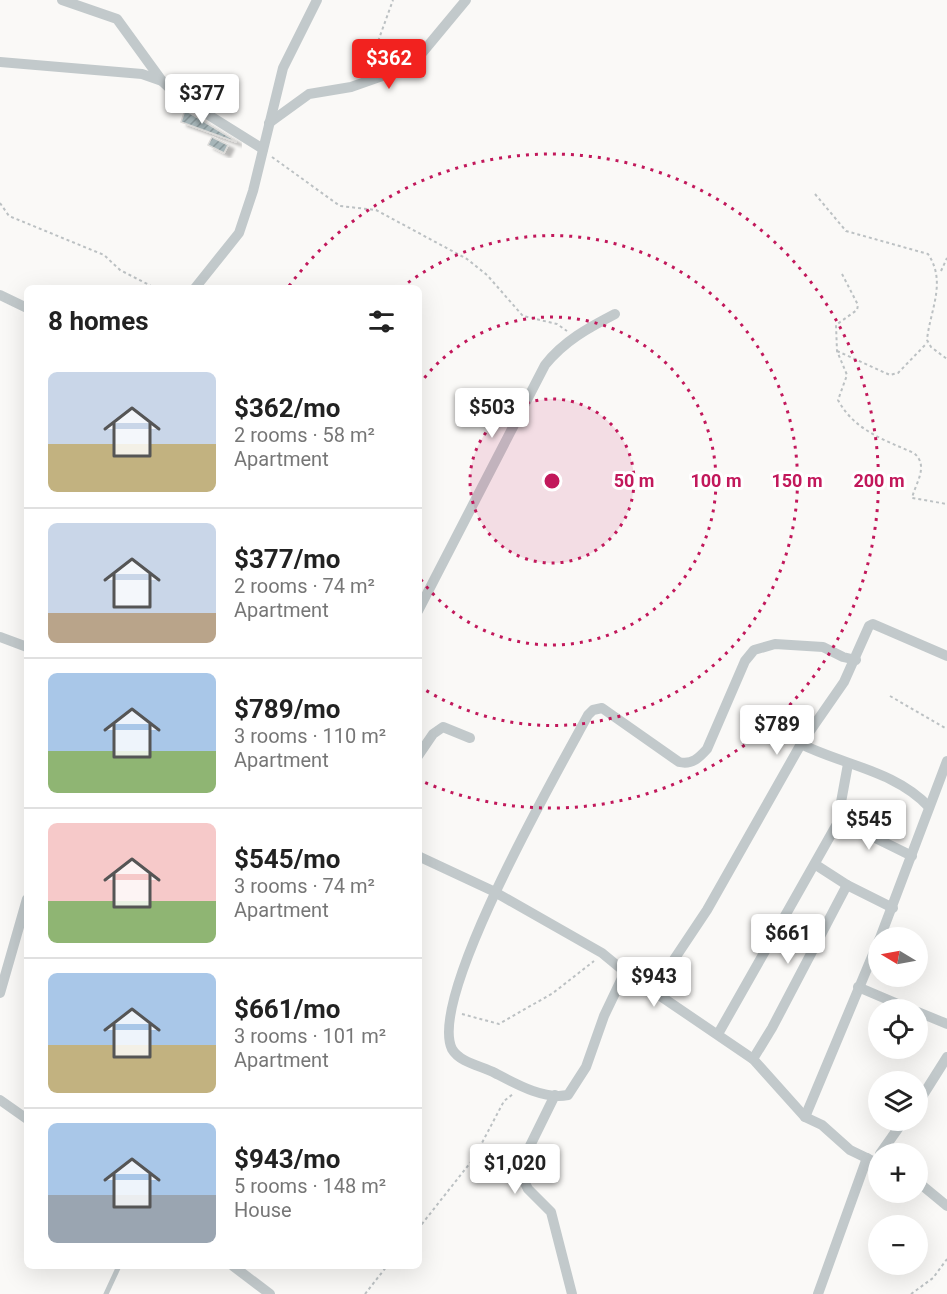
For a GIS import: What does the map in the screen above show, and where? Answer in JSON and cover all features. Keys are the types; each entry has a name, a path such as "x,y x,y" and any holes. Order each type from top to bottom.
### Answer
{"street":[{"path":"62,0 114,16 162,81 178,96 263,149"},
{"path":"197,285 239,233 283,68 317,0"},
{"path":"269,123 309,94 363,83 396,73 417,59 466,0"},
{"path":"0,62 134,73 162,81"},
{"path":"0,295 24,307"},
{"path":"422,603 545,365 557,350 575,336 615,314"},
{"path":"653,991 707,910 801,744 856,660 868,628 873,624 947,656"},
{"path":"0,637 24,646"},
{"path":"625,972 578,1084 568,1095 555,1095 522,1087 458,1055 452,1049 448,1035 451,1009 493,891 588,715 593,710 602,708 679,762 688,763 699,758 707,749 745,661 754,650 768,644 819,646 856,660"},
{"path":"422,750 433,734 442,727 470,738"},
{"path":"801,744 908,787 929,807"},
{"path":"885,927 947,761"},
{"path":"718,1034 816,865 838,820 848,764"},
{"path":"838,820 912,856"},
{"path":"422,858 493,891 602,952 625,972 753,1059 805,1117 822,1125 850,1150 868,1156"},
{"path":"816,865 847,885 893,908"},
{"path":"753,1059 772,1028 847,885"},
{"path":"0,993 24,909"},
{"path":"805,1117 868,965"},
{"path":"858,987 886,999"},
{"path":"928,1016 947,1024"},
{"path":"928,1087 947,1057"},
{"path":"555,1095 525,1156 520,1173 528,1189 551,1212 572,1294"},
{"path":"0,1100 24,1117"},
{"path":"818,1294 868,1177"},
{"path":"928,1190 947,1206"},
{"path":"237,1269 270,1294"}],"lane":[{"path":"106,1294 118,1269"}],"path":[{"path":"363,83 393,0"},
{"path":"263,149 340,206 376,210 466,259 487,275 523,316 556,324 575,336"},
{"path":"815,194 846,231 928,254 941,271 942,278"},
{"path":"0,203 9,216 104,255 120,270 149,285"},
{"path":"941,271 947,258"},
{"path":"842,274 858,305 857,310 836,325 837,351 847,375 837,398 844,411 863,429 914,453 920,459 922,469 912,498 947,504"},
{"path":"938,309 927,337 928,342 947,359"},
{"path":"837,351 890,375 898,373 928,342"},
{"path":"890,696 947,729"},
{"path":"451,1009 480,1021 499,1024 553,993 589,967 602,952"},
{"path":"422,1224 474,1158 504,1101 522,1087"},
{"path":"911,1294 933,1278 947,1259"},
{"path":"365,1294 385,1269"}],"building":[{"path":"185,110 236,141 236,142 181,122"},
{"path":"212,137 228,145 224,153 208,145"}]}
